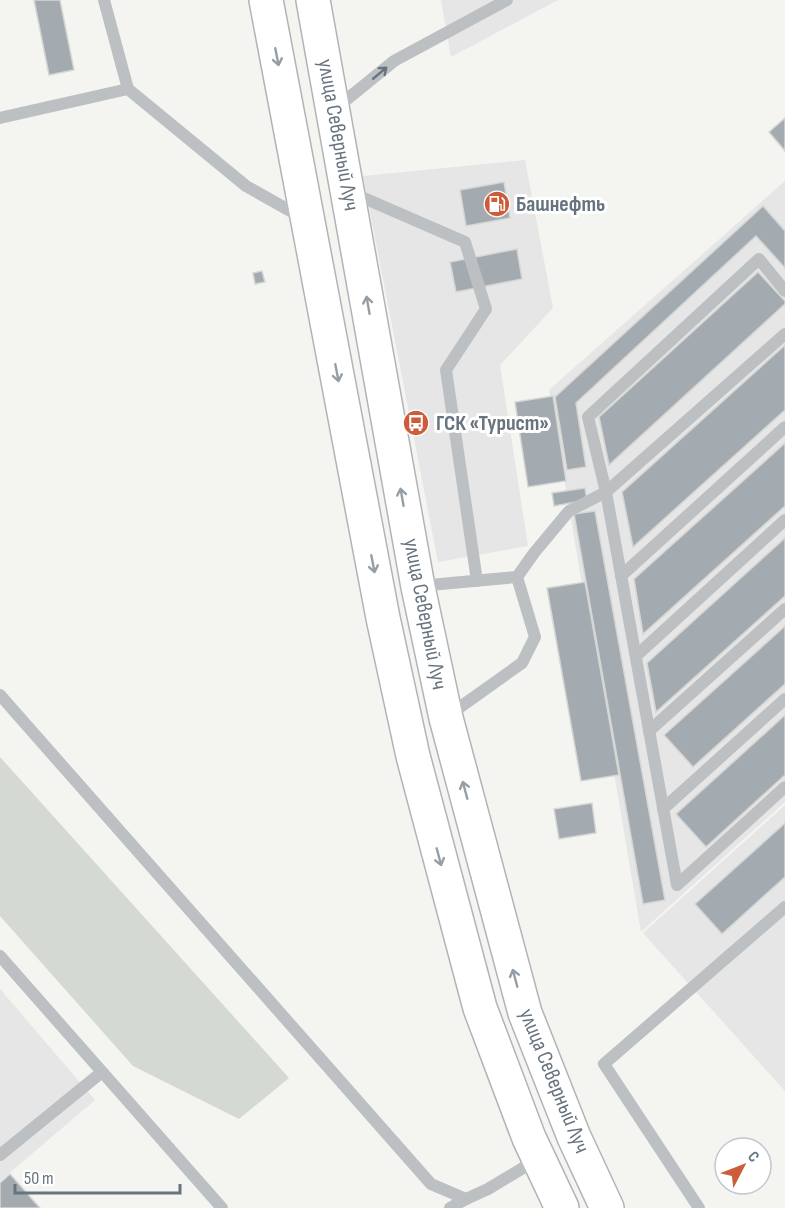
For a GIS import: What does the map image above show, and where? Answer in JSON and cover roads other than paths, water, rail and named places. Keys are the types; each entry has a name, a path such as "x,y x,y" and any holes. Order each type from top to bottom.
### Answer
{"main road":[{"name":"улица Северный Луч","path":"266,0 383,618 412,756 480,1008 530,1138 562,1208"},
{"name":"улица Северный Луч","path":"314,0 418,587 446,718 525,1014 574,1137 607,1208"}],"lane":[{"path":"104,0 128,89 246,186 308,220"},
{"path":"334,110 394,61 507,0"},
{"path":"0,118 128,89"},
{"path":"348,191 465,242 486,309 446,370 477,581"},
{"path":"785,291 759,259 588,417 606,492 677,885 785,787"},
{"path":"418,587 517,577 570,511 606,492 785,334"},
{"path":"621,576 785,427"},
{"path":"636,656 785,520"},
{"path":"446,718 522,663 535,637 517,577"},
{"path":"649,731 785,609"},
{"path":"0,694 431,1184 466,1199"},
{"path":"663,809 785,699"},
{"path":"699,1208 604,1064 785,907"},
{"path":"0,956 222,1208"},
{"path":"0,1155 102,1072"},
{"path":"450,1208 488,1189 539,1158"}],"place":[{"name":"Башнефть","path":"497,204"},
{"name":"ГСК «Турист»","path":"416,423"}]}
